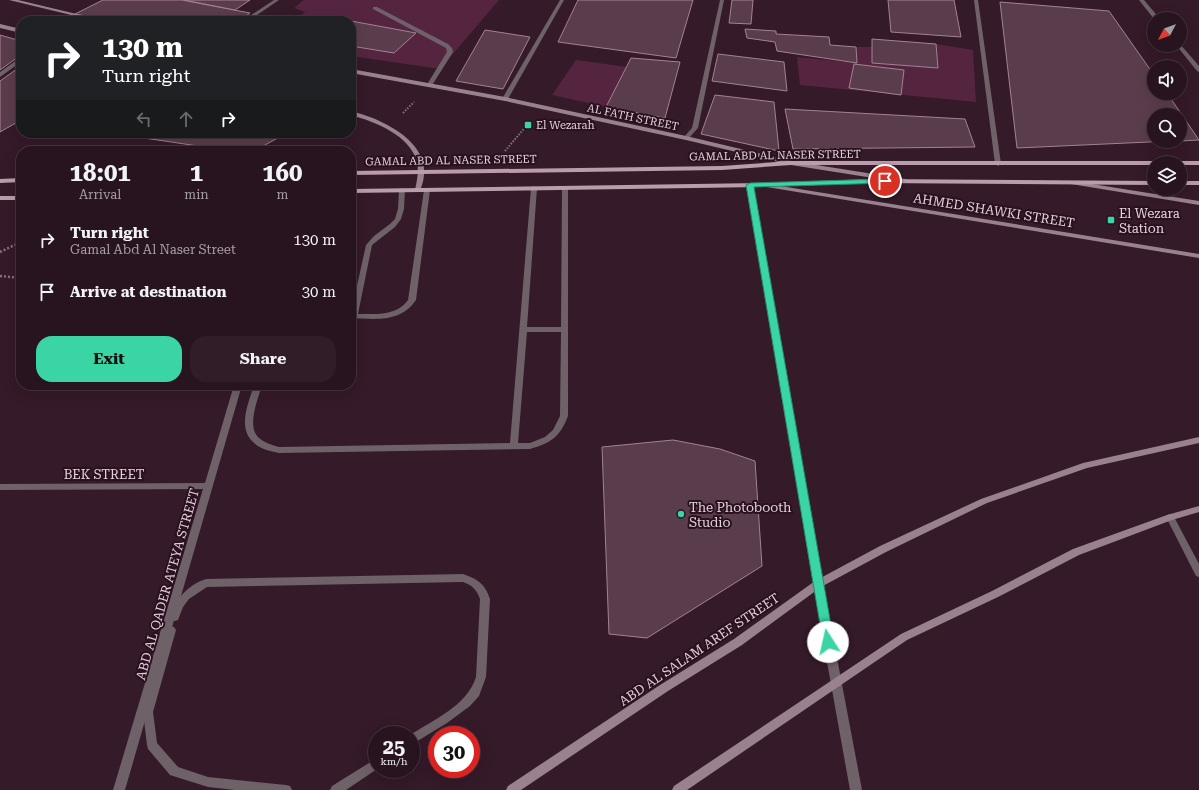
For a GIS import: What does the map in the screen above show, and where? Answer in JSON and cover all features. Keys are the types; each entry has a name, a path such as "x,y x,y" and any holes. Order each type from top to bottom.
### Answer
{"main road":[{"name":"GAMAL ABD AL NASER STREET","path":"356,173 722,168 791,163 998,164 1199,162"},
{"path":"0,181 16,180"},
{"path":"356,191 761,185 872,181 1147,183"},
{"path":"1187,183 1199,183"},
{"path":"0,198 16,198"}],"street":[{"path":"11,0 81,16"},
{"path":"253,16 277,0"},
{"path":"505,99 562,0"},
{"path":"686,138 695,128 722,0"},
{"path":"976,0 998,164"},
{"path":"1141,0 1151,12"},
{"path":"375,8 446,45 449,48 450,52 429,86"},
{"path":"0,26 16,30"},
{"path":"1184,52 1199,70"},
{"path":"0,74 16,63"},
{"name":"AL FATH STREET","path":"356,72 505,99 686,138 791,163 911,182"},
{"path":"356,114 368,118 393,131 402,137 413,148 419,159 422,172 418,190"},
{"path":"1073,183 1199,203"},
{"path":"750,185 818,584 856,790"},
{"name":"AHMED SHAWKI STREET","path":"761,185 1199,256"},
{"path":"514,446 534,188"},
{"path":"257,390 248,425 250,435 256,442 266,447 279,450 530,446 544,441 554,434 561,425 564,416 565,188"},
{"path":"356,299 369,245 375,237 393,225 399,218 401,212 402,190"},
{"path":"356,316 393,315 406,309 410,305 412,300 427,190"},
{"path":"523,330 565,330"},
{"name":"ABD AL QADER ATEYA STREET","path":"119,790 237,390"},
{"name":"ABD AL SALAM AREF STREET","path":"512,790 664,688 738,642 818,584 883,549 984,501 1086,465 1199,440"},
{"name":"BEK STREET","path":"0,487 209,486"},
{"path":"678,790 904,638 995,594 1076,552 1170,517 1199,509"},
{"path":"1170,517 1199,574"},
{"path":"286,790 208,782 174,771 152,745 148,712 178,607 188,592 206,584 463,578 474,582 482,589 485,599 481,677 478,686 473,696 465,704 420,734"},
{"path":"336,790 368,769"}],"path":[{"path":"488,171 543,107"},
{"path":"0,252 16,244"},
{"path":"0,276 16,278"}],"shaded area":[{"path":"304,0 499,0 440,69 356,57 356,16 301,16 305,12 294,8"},
{"path":"936,44 973,50 976,102 800,85 797,57 857,63 856,47 872,47 873,63 938,68"},
{"path":"576,60 627,67 606,107 552,95"}],"building":[{"path":"103,0 182,0 250,13 246,16 86,16 75,14"},
{"path":"184,0 250,0 235,10"},
{"path":"578,0 693,0 676,58 558,42"},
{"path":"732,0 753,0 751,24 729,23"},
{"path":"888,0 954,0 961,37 891,32"},
{"path":"1000,2 1109,11 1147,65 1147,100 1172,100 1177,108 1147,108 1147,142 1017,148"},
{"path":"356,22 416,33 394,53 356,47"},
{"path":"745,29 776,31 776,34 829,37 830,45 856,47 857,63 777,51 775,42 747,38"},
{"path":"485,30 530,37 503,89 456,81"},
{"path":"0,35 16,40 16,59 0,70"},
{"path":"872,39 936,44 938,68 872,63"},
{"path":"718,54 784,62 787,91 712,81"},
{"path":"631,58 680,62 665,118 606,107"},
{"path":"854,64 904,70 901,95 849,88"},
{"path":"16,70 16,123 0,132 0,81"},
{"path":"715,95 774,102 779,151 701,134"},
{"path":"785,109 965,119 975,147 793,149"},
{"path":"1187,122 1199,140 1187,141"},
{"path":"144,138 278,138 263,146 198,146"},
{"name":"The Photobooth Studio","path":"673,440 720,449 755,461 762,566 647,638 609,634 602,447"}],"place":[{"name":"El Wezarah","path":"528,125"},
{"name":"El Wezara Station","path":"1111,220"},
{"name":"The Photobooth Studio","path":"681,514"}],"route":[{"path":"828,642 750,185 885,181"}]}
